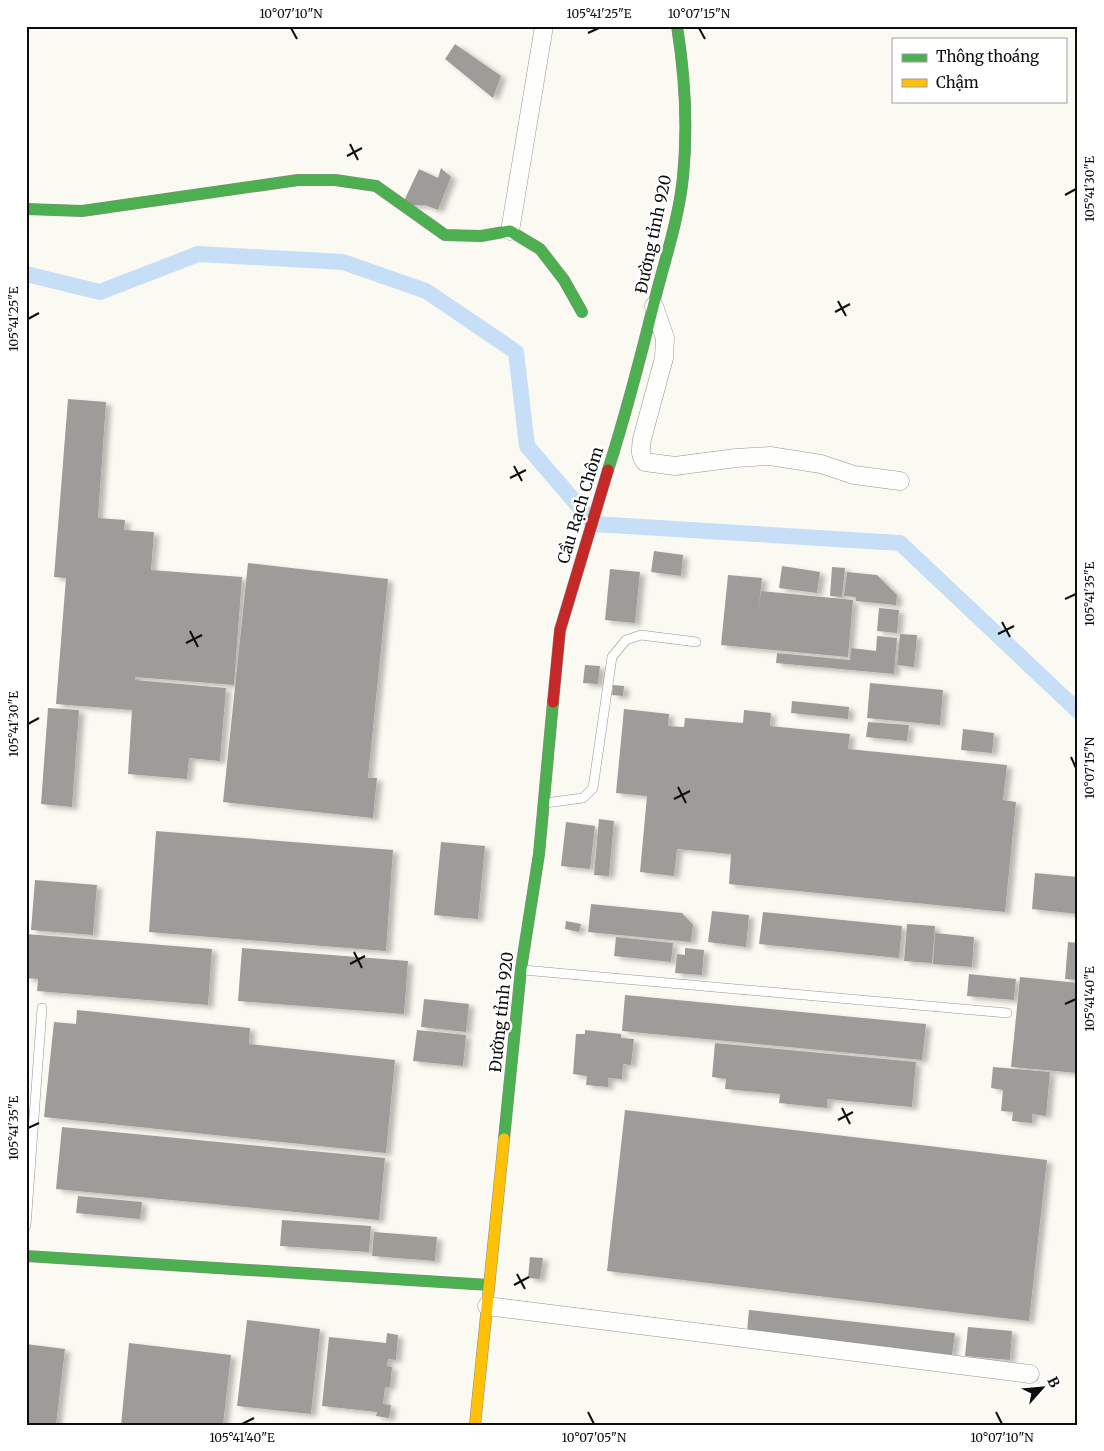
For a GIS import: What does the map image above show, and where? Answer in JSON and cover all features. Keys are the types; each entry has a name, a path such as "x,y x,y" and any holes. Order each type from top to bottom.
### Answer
{"main road":[{"name":"Đường tỉnh 920","path":"624,416 640,365 680,200 684,161 686,99 683,62 677,26"},
{"path":"26,209 82,211 298,180 335,180 376,186 445,234 480,236 510,231 540,249 564,280 582,312"},
{"name":"Cầu Rạch Chôm","path":"567,603 624,416"},
{"name":"Đường tỉnh 920","path":"475,1425 521,970 539,854 560,630 567,603"},
{"path":"26,1256 489,1285"}],"street":[{"path":"510,231 544,26"},
{"path":"654,306 665,338 664,358 642,439 640,451 645,462 675,466 736,458 770,456 821,464 854,475 900,481"},
{"path":"487,1306 1030,1374"}],"lane":[{"path":"544,803 583,798 593,788 612,657 626,640 641,635 696,642"},
{"path":"521,970 1007,1013"},
{"path":"26,1226 42,1008"}],"building":[{"path":"455,44 501,76 493,98 445,59"},
{"path":"441,168 451,177 438,210 425,205 402,205 419,169 438,178"},
{"path":"68,399 106,402 98,518 125,520 124,530 154,532 151,570 242,577 234,685 135,677 135,680 226,688 220,761 189,758 187,779 128,774 132,710 56,704 66,578 54,577"},
{"path":"654,551 683,555 681,576 651,572"},
{"path":"248,563 388,579 368,778 377,778 373,818 223,802"},
{"path":"782,566 820,572 817,593 779,588"},
{"path":"832,567 845,568 842,597 830,596"},
{"path":"610,569 640,572 635,623 605,620"},
{"path":"847,572 877,575 897,595 896,605 856,601 856,597 844,596"},
{"path":"728,575 762,578 758,615 761,591 853,600 848,657 721,645"},
{"path":"879,608 899,610 897,633 877,631"},
{"path":"900,634 917,635 914,667 897,665"},
{"path":"877,636 897,638 894,674 776,663 777,653 850,660 851,648 876,651"},
{"path":"585,665 600,666 598,684 583,683"},
{"path":"870,683 943,690 940,725 867,718"},
{"path":"613,685 624,686 623,696 612,695"},
{"path":"792,701 849,707 848,719 791,713"},
{"path":"48,708 79,710 72,807 41,804"},
{"path":"624,709 669,714 668,726 684,727 685,718 743,723 744,710 771,713 770,726 850,734 848,749 1007,765 1003,800 1016,802 1005,912 729,884 731,854 677,849 674,876 640,872 647,796 616,793"},
{"path":"868,722 909,725 907,741 866,737"},
{"path":"963,729 994,733 992,753 961,750"},
{"path":"599,819 614,821 609,876 594,875"},
{"path":"566,822 595,826 590,869 561,866"},
{"path":"156,831 393,850 386,951 149,932"},
{"path":"441,842 485,846 478,919 434,915"},
{"path":"1035,873 1078,877 1078,914 1032,909"},
{"path":"35,880 97,885 93,935 31,930"},
{"path":"591,904 682,913 693,925 691,942 588,932"},
{"path":"712,911 749,915 746,947 708,942"},
{"path":"763,912 902,926 899,958 759,944"},
{"path":"566,921 581,924 579,932 565,929"},
{"path":"907,924 935,926 932,963 904,961"},
{"path":"935,933 974,937 972,967 933,964"},
{"path":"26,934 212,949 208,1005 37,991 38,979 26,978"},
{"path":"616,937 673,943 671,962 614,956"},
{"path":"1068,942 1078,943 1078,980 1065,979"},
{"path":"242,948 408,961 404,1014 238,1001"},
{"path":"685,948 704,950 702,975 675,973 677,954 685,955"},
{"path":"969,974 1016,979 1014,1000 967,996"},
{"path":"1020,977 1078,983 1078,1073 1011,1067"},
{"path":"625,995 926,1024 922,1060 622,1031"},
{"path":"424,999 469,1004 466,1032 421,1027"},
{"path":"77,1010 250,1028 249,1044 395,1060 386,1153 44,1117 54,1022 76,1024"},
{"path":"417,1030 466,1035 463,1066 413,1061"},
{"path":"585,1030 621,1034 621,1038 634,1039 631,1065 623,1064 622,1079 608,1078 608,1087 586,1085 587,1076 573,1074 576,1034 585,1034"},
{"path":"715,1043 916,1062 912,1107 827,1099 827,1108 779,1103 780,1094 725,1089 726,1079 712,1077"},
{"path":"993,1067 1050,1072 1046,1116 1032,1114 1032,1123 1012,1121 1013,1112 1001,1111 1003,1090 991,1088"},
{"path":"625,1110 1047,1160 1029,1321 607,1271"},
{"path":"62,1127 385,1158 379,1220 56,1189"},
{"path":"78,1196 142,1202 140,1219 76,1213"},
{"path":"282,1220 371,1226 369,1252 280,1246"},
{"path":"374,1232 437,1237 435,1261 372,1256"},
{"path":"530,1257 543,1258 540,1279 528,1278"},
{"path":"749,1310 955,1333 952,1355 747,1332"},
{"path":"247,1320 320,1329 311,1414 237,1406"},
{"path":"968,1327 1012,1331 1010,1360 965,1356"},
{"path":"387,1333 398,1335 396,1360 388,1359 387,1366 392,1367 390,1387 385,1387 383,1404 391,1405 389,1418 376,1416 377,1412 322,1406 329,1337 386,1343"},
{"path":"129,1343 231,1355 223,1425 121,1425"},
{"path":"26,1344 65,1349 56,1425 26,1425"}],"waterway":[{"path":"26,274 100,292 198,254 343,262 426,291 516,352 527,446 594,524 900,543 1078,711"}],"traffic: fast":[{"path":"608,470 622,426 679,206 685,158 685,120 684,82 677,26"},
{"path":"26,209 82,211 298,180 335,180 376,186 445,235 481,236 510,231 540,249 564,280 582,312"},
{"path":"504,1139 521,969 539,854 553,702"},
{"path":"26,1256 489,1285"}],"traffic: slow":[{"path":"475,1425 504,1139"}],"traffic: jam":[{"path":"553,702 560,630 608,470"}]}
